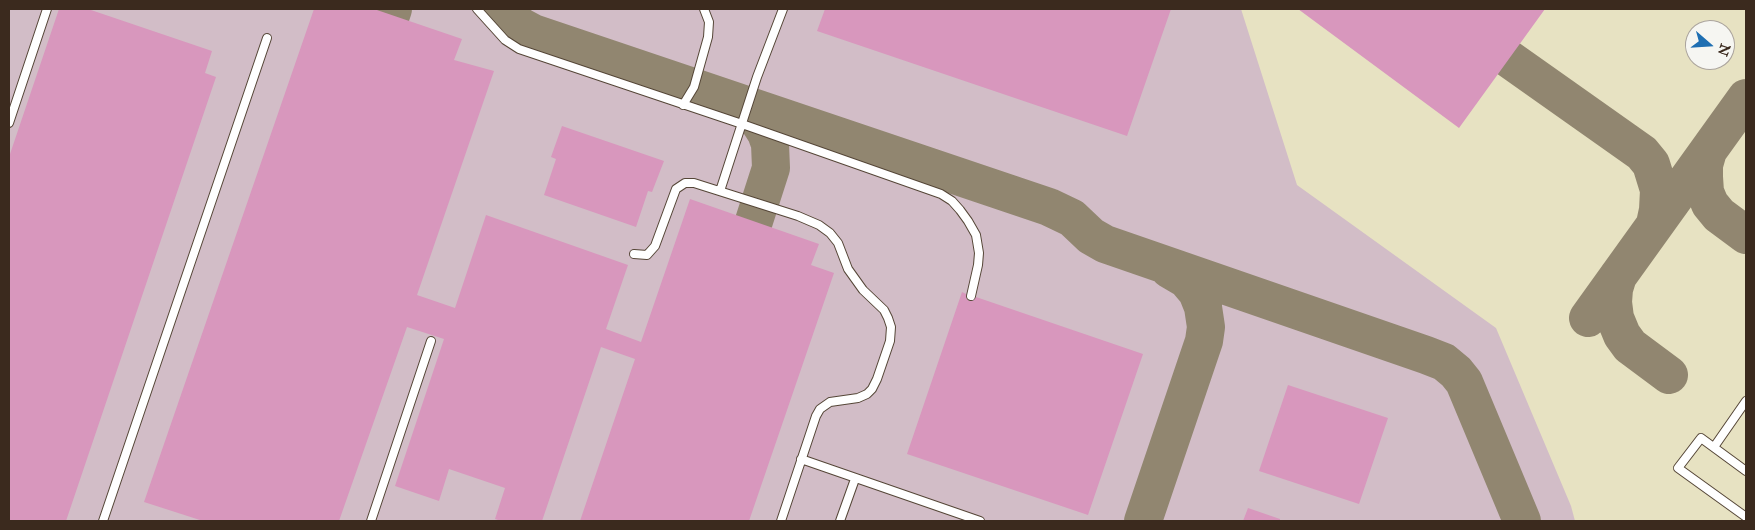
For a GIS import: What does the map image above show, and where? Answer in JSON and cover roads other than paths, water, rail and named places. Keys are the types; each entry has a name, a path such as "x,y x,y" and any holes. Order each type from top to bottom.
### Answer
{"lane":[{"path":"9,122 47,9"},
{"path":"477,9 505,40 519,49 742,124 941,194 952,201 968,221 976,235 979,252 978,265 971,296"},
{"path":"683,105 694,87 708,37 709,22 704,9"},
{"path":"720,191 781,9"},
{"path":"103,521 267,38"},
{"path":"634,254 647,255 655,246 676,189 685,183 694,183 798,216 819,225 830,233 838,243 848,269 863,290 884,310 891,327 890,341 877,379 867,394 858,398 830,402 820,409 801,459 781,521"},
{"path":"371,521 432,341"},
{"path":"1714,447 1746,401"},
{"path":"1746,471 1701,438 1678,468 1746,518"},
{"path":"801,459 980,521"},
{"path":"840,521 855,479"}]}
